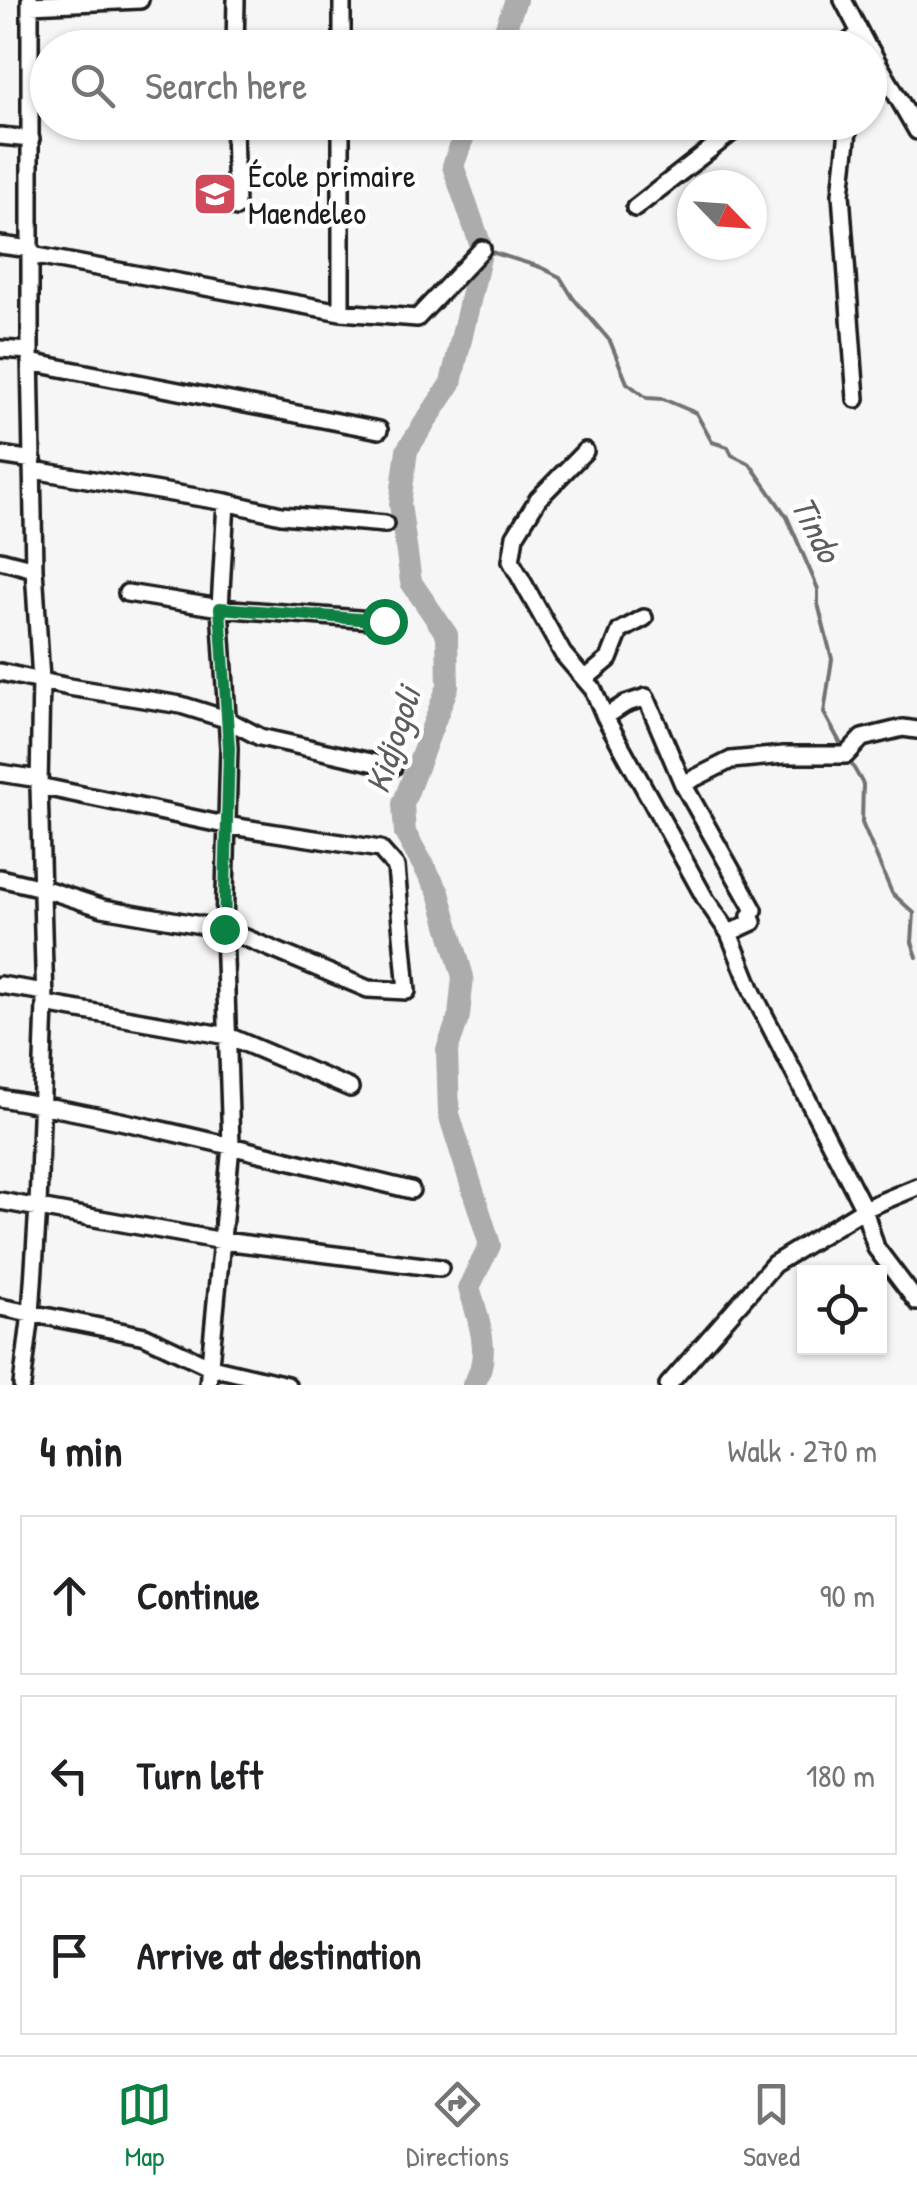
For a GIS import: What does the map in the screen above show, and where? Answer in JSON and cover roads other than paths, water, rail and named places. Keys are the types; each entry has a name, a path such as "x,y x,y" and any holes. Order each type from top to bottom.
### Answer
{"street":[{"path":"32,30 30,2 140,0"},
{"path":"235,30 236,0"},
{"path":"342,0 342,30"},
{"path":"843,0 857,30"},
{"path":"887,82 917,132"},
{"path":"0,136 30,139"},
{"path":"22,1385 38,1206 45,998 39,782 41,680 34,569 30,357 31,140"},
{"path":"234,140 236,208"},
{"path":"341,312 342,140"},
{"path":"634,208 722,140"},
{"path":"847,140 840,194 856,400"},
{"path":"0,245 341,312 417,318 482,249"},
{"path":"0,349 379,430"},
{"path":"586,451 538,499 514,536 512,561 563,654 593,689 706,900 728,932 753,993 864,1209 876,1248 917,1302"},
{"path":"0,455 281,515 384,524"},
{"path":"208,1385 231,1146 224,929 229,748 220,608 226,502"},
{"path":"0,560 34,569"},
{"path":"127,593 220,608 384,621"},
{"path":"585,679 609,659 620,631 644,618"},
{"path":"0,672 181,705 226,719 260,737 393,767"},
{"path":"605,717 646,697 684,784 754,910 750,916 753,922 728,932"},
{"path":"684,784 731,760 846,755 862,738 903,728 917,730"},
{"path":"0,774 226,825 380,849 396,867 407,991 368,989 224,929 103,908 0,878"},
{"path":"0,985 228,1036 350,1088"},
{"path":"0,1098 231,1146 411,1190"},
{"path":"668,1385 774,1264 864,1209 917,1187"},
{"path":"0,1201 224,1241 440,1268"},
{"path":"0,1307 145,1336 211,1367 287,1385"}],"waterway":[{"name":"Kidjogoli","path":"505,30 516,0"},
{"name":"Kidjogoli","path":"462,140 453,166 482,249 451,383 407,450 400,504 411,582 447,635 448,686 403,804 405,833 439,893 463,977 459,1016 447,1050 449,1114 490,1245 469,1287 483,1349 473,1385"},
{"name":"Tindo","path":"488,251 560,277 610,341 627,383 647,398 663,399 696,413 712,442 728,447 732,455 750,464 787,517 818,589 832,659 824,713 844,750"},
{"name":"Tindo","path":"848,758 863,784 862,823 892,893 914,913 912,942 917,957"}],"place":[{"name":"École primaire Maendeleo","path":"215,194"}]}
